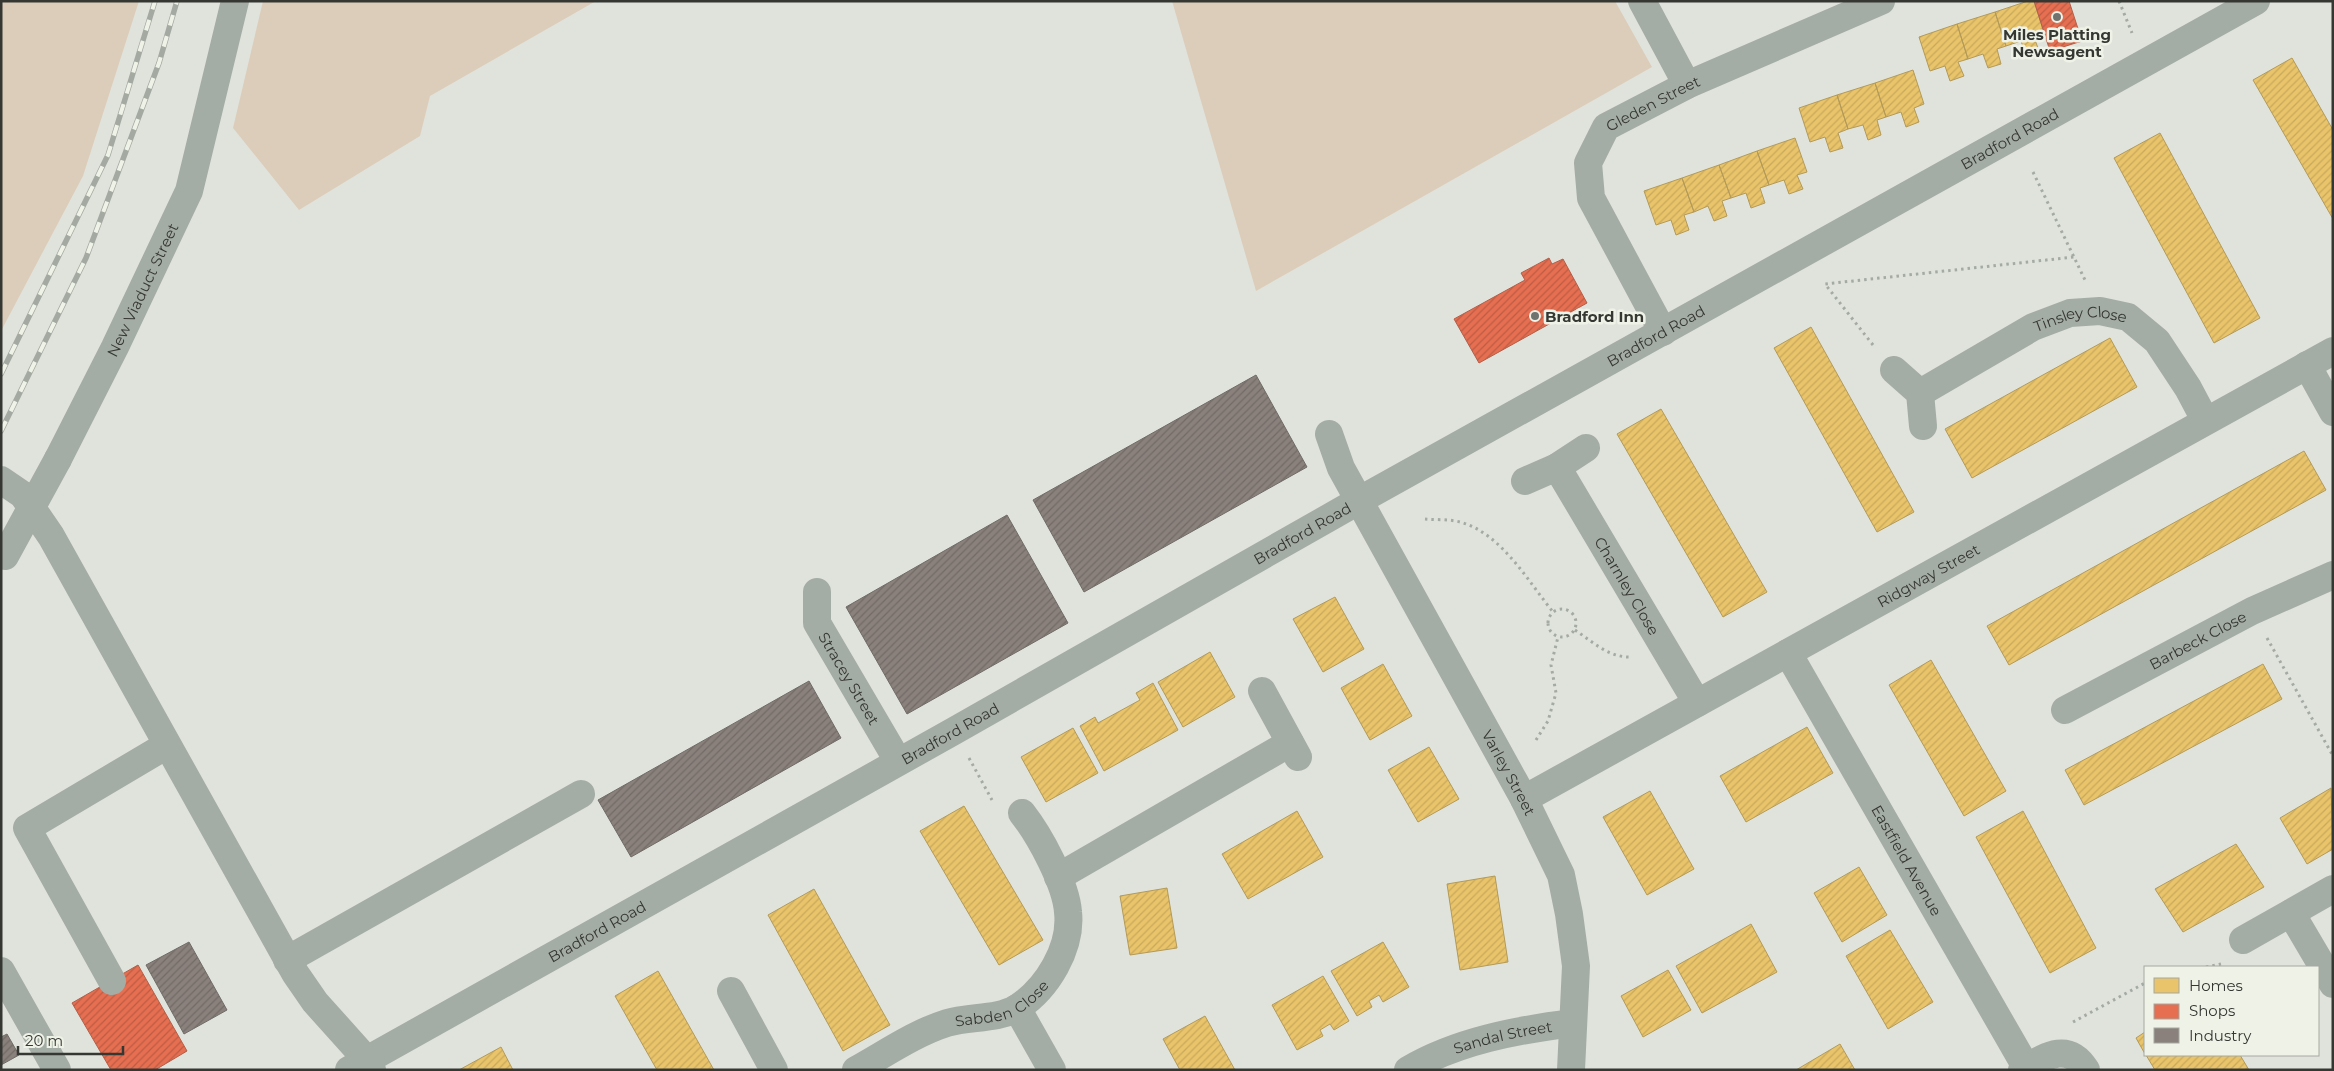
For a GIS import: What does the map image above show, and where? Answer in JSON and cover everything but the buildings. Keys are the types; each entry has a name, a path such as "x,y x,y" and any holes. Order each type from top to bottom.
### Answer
{"street":[{"name":"New Viaduct Street","path":"3,558 58,459 115,347 189,192 236,1"},
{"path":"1642,1 1687,85"},
{"name":"Gleden Street","path":"1663,332 1591,198 1588,163 1606,127 1687,85 1881,1"},
{"name":"Bradford Road","path":"363,1067 898,761 1360,500 2256,1"},
{"name":"Tinsley Close","path":"1920,394 2033,327 2070,313 2100,311 2128,317 2157,341 2188,388 2205,420"},
{"name":"Ridgway Street","path":"1524,799 2333,350"},
{"path":"2307,365 2333,412"},
{"path":"1894,370 1920,394 1923,426"},
{"name":"Varley Street","path":"1328,434 1341,468 1524,799 1561,875 1569,914 1576,966 1571,1070"},
{"path":"1525,481 1557,466 1586,448"},
{"name":"Charnley Close","path":"1557,466 1697,703"},
{"path":"1,480 23,495 51,536 288,960 315,1002 363,1067"},
{"name":"Barbeck Close","path":"2065,710 2252,611 2333,575"},
{"name":"Stracey Street","path":"817,592 818,623 898,761"},
{"name":"Eastfield Avenue","path":"1788,652 2024,1069"},
{"path":"1058,877 1294,750 1262,691"},
{"path":"112,981 27,828 167,745"},
{"path":"288,960 581,794"},
{"name":"Sabden Close","path":"856,1070 926,1031 946,1023 965,1018 1004,1013 1017,1008 1045,982 1063,948 1069,913 1066,895 1058,877 1022,813"},
{"path":"2242,940 2333,889"},
{"path":"2291,913 2333,984"},
{"path":"1,971 57,1070"},
{"path":"731,991 774,1070"},
{"path":"1017,1008 1052,1070"},
{"name":"Sandal Street","path":"1408,1070 1473,1042 1530,1028 1572,1023"},
{"path":"2024,1069 2055,1054 2076,1061"}],"path":[{"path":"2034,172 2100,311"},
{"path":"1863,333 1824,284 2074,257"},
{"path":"1425,519 1460,522 1492,538 1553,612"},
{"path":"1563,609 1570,611 1577,623 1575,630 1565,637 1558,637 1548,627 1548,620 1553,612 1563,609"},
{"path":"2252,611 2333,756"},
{"path":"1575,630 1608,652 1623,657 1635,656"},
{"path":"1536,740 1548,721 1556,693 1551,665 1558,637"},
{"path":"954,731 993,802 1022,813"},
{"path":"2076,1061 2073,1022 2144,984"}],"shaded area":[{"path":"1,1 139,1 83,176 1,331"},
{"path":"263,1 596,1 430,96 420,136 299,210 233,128"},
{"path":"1172,1 1615,1 1652,67 1256,291"}],"railway":[{"path":"1,374 108,155 155,1"},
{"path":"1,431 86,258 159,63 177,1"}],"place":[{"name":"Miles Platting Newsagent","path":"2057,17"},
{"name":"Bradford Inn","path":"1535,316"}]}
